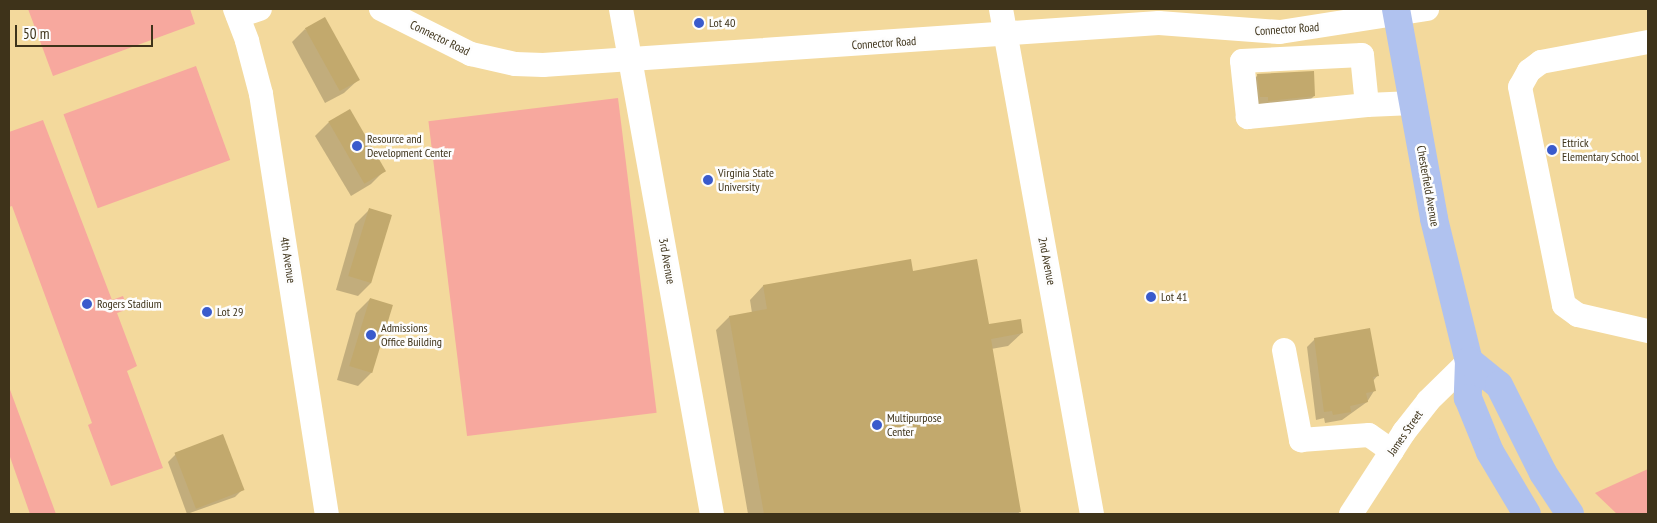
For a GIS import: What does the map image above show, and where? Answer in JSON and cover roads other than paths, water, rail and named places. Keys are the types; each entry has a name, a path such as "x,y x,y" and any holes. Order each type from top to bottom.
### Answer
{"main road":[{"name":"Chesterfield Avenue","path":"1396,12 1449,290 1469,361 1468,398 1490,452 1527,514"},
{"path":"1469,361 1498,385 1543,473 1570,514"}],"street":[{"name":"Connector Road","path":"380,9 450,46 494,60 543,65 1185,22 1259,32 1280,32 1396,12 1427,9"},
{"name":"3rd Avenue","path":"621,9 712,514"},
{"name":"2nd Avenue","path":"1001,9 1092,514"},
{"name":"4th Avenue","path":"245,11 261,94 327,514"},
{"path":"1648,42 1541,62 1529,71 1520,87 1564,305 1578,314 1648,332"},
{"path":"1367,105 1362,55 1242,61 1248,117 1367,105 1413,104"},
{"path":"1284,350 1301,440 1369,435 1392,451"},
{"name":"James Street","path":"1351,514 1392,451 1428,401 1469,361"}],"place":[{"name":"Lot 40","path":"699,23"},
{"name":"Resource and Development Center","path":"357,146"},
{"name":"Ettrick Elementary School","path":"1552,150"},
{"name":"Virginia State University","path":"708,180"},
{"name":"Lot 41","path":"1151,297"},
{"name":"Rogers Stadium","path":"87,304"},
{"name":"Lot 29","path":"207,312"},
{"name":"Admissions Office Building","path":"371,335"},
{"name":"Multipurpose Center","path":"877,425"}]}
